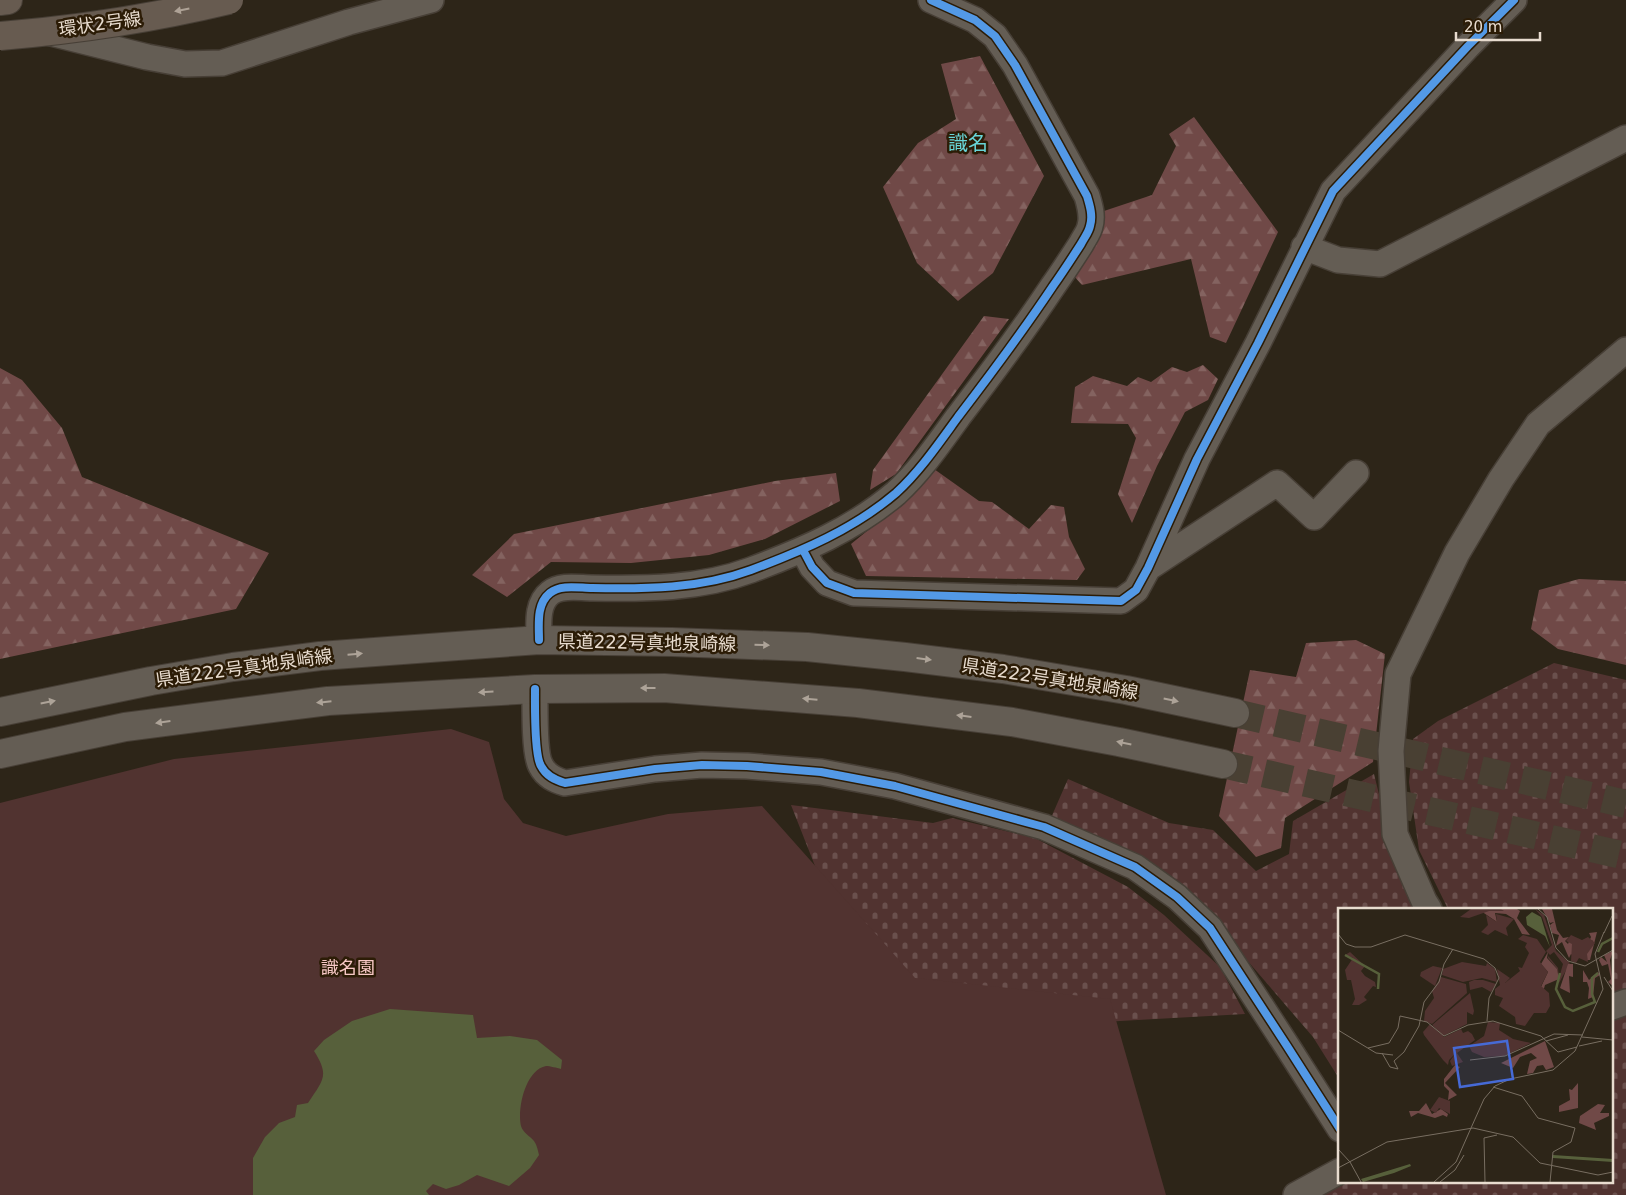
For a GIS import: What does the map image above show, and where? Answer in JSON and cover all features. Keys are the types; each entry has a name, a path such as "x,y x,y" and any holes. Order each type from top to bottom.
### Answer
{"main road":[{"path":"0,1 8,0"},
{"name":"環状2号線","path":"0,36 84,27 146,17 229,0"},
{"name":"県道222号真地泉崎線","path":"0,712 150,681 233,667 320,656 539,640 807,647 906,657 1040,675 1126,690 1235,713"},
{"path":"0,754 125,727 328,701 535,689 664,688 805,698 908,708 1012,722 1223,764"}],"street":[{"path":"0,23 72,37 166,61 185,64 222,63 349,22 431,0"},
{"path":"539,640 541,604 545,597 559,588 642,589 705,582 748,571 803,550 870,513 897,492 915,473 1028,322 1068,264 1090,228 1092,218 1087,196 1008,53 995,36 975,20 931,0"},
{"path":"803,550 812,567 827,583 854,593 1121,601 1136,590 1198,459 1333,191 1455,60 1514,0"},
{"path":"1304,247 1338,260 1380,264 1626,138"},
{"path":"1428,908 1396,834 1390,751 1398,674 1457,553 1501,478 1538,424 1626,350"},
{"path":"1148,568 1277,483 1314,517 1356,473"},
{"path":"535,689 536,731 540,765 546,774 554,780 565,783 655,769 702,765 747,766 822,772 895,786 1044,827 1135,867 1178,897 1210,928 1338,1126"},
{"path":"1614,1006 1626,1002"},
{"path":"1296,1195 1338,1171"}],"green space":[{"path":"980,56 1044,176 993,273 958,301 917,263 883,187 918,143 956,119 941,64"},
{"path":"1194,117 1278,232 1226,343 1210,337 1191,259 1082,285 1072,274 1100,230 1104,211 1152,195 1176,146 1169,134"},
{"path":"984,316 1009,319 896,474 870,490 873,470"},
{"path":"1203,365 1218,379 1208,400 1185,412 1157,466 1132,523 1118,494 1136,438 1128,424 1071,423 1075,387 1093,376 1127,386 1138,377 1151,382 1172,367 1187,372"},
{"path":"0,368 22,380 62,428 82,477 269,553 236,609 0,659"},
{"path":"934,469 979,501 992,502 1029,529 1051,505 1064,507 1069,537 1085,569 1077,580 866,576 851,544 893,510"},
{"path":"836,473 840,501 765,539 709,555 631,563 551,562 507,597 472,575 514,534 775,481"},
{"path":"1579,579 1626,581 1626,665 1558,649 1531,629 1539,590"},
{"path":"1356,640 1385,654 1373,762 1285,818 1281,848 1256,857 1219,816 1250,670 1296,677 1306,643"},
{"path":"1554,663 1626,680 1626,991 1614,995 1614,908 1448,908 1419,850 1409,782 1413,739 1438,721"},
{"name":"識名園","path":"451,729 489,742 504,799 523,823 566,836 668,814 762,806 915,978 1110,999 1166,1195 0,1195 0,803 174,759"},
{"path":"1374,774 1400,879 1414,908 1338,908 1338,1077 1313,1037 1233,944 1050,820 1068,779 1169,823 1213,830 1256,871 1289,854 1293,821"},
{"path":"791,805 933,823 952,818 1035,838 1128,887 1164,915 1220,967 1245,1014 1102,1022 908,986 830,904"},
{"path":"1626,1012 1626,1195 1319,1195 1343,1182 1614,1182 1614,1015"}],"shaded area":[{"path":"390,1009 473,1015 477,1038 510,1036 537,1040 562,1060 561,1069 546,1066 539,1069 533,1075 524,1092 520,1110 521,1126 523,1131 535,1143 539,1155 530,1168 509,1186 477,1175 459,1185 446,1189 433,1184 426,1191 429,1195 253,1195 253,1158 265,1137 279,1123 295,1117 297,1105 308,1103 321,1083 323,1078 322,1066 314,1051 324,1040 352,1021"}],"tunnel":[{"path":"1235,713 1626,804"},
{"path":"1223,764 1626,856"}],"cycle path":[{"path":"539,640 539,621 542,603 550,593 559,588 672,586 712,581 732,576 808,547 863,518 880,506 913,476 929,456 1018,336 1081,244 1091,222 1091,211 1087,196 1015,65 995,36 975,20 931,0"},
{"path":"803,550 812,567 827,583 854,593 1121,601 1136,590 1148,568 1197,459 1258,343 1333,191 1468,46 1514,0"},
{"path":"535,689 535,729 539,760 548,775 565,783 655,769 702,765 747,766 821,772 895,786 1044,827 1135,867 1177,897 1210,928 1338,1126"}],"district":[{"name":"識名","path":"968,143"}]}
